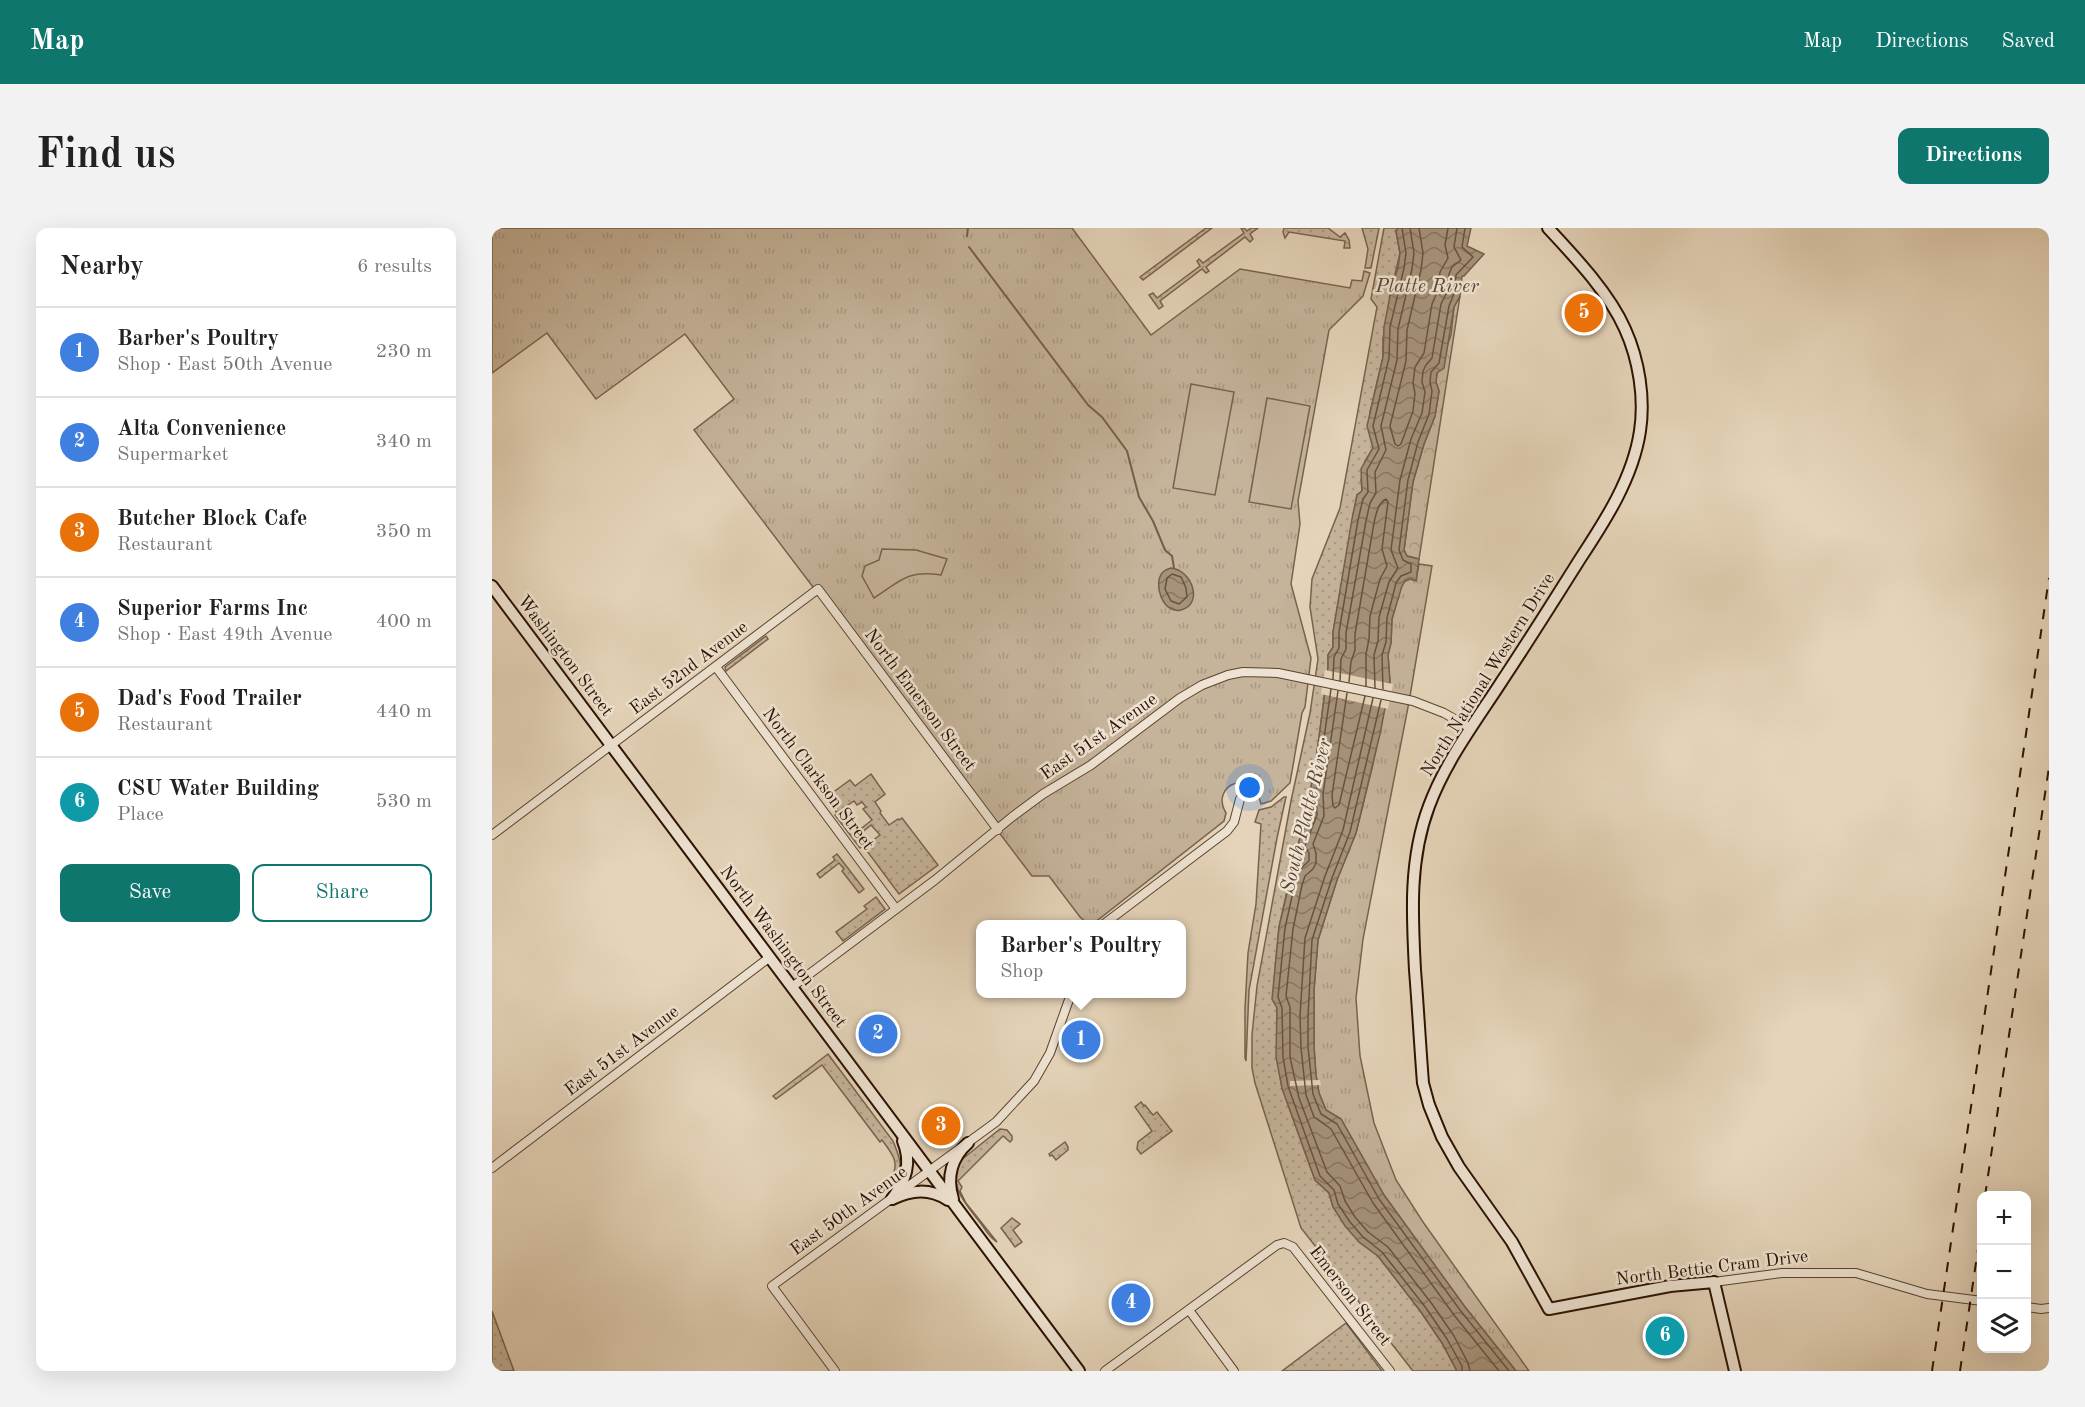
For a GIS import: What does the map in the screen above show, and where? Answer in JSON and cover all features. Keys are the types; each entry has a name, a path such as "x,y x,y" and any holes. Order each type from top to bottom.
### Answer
{"street":[{"name":"North National Western Drive","path":"1548,228 1574,256 1625,328 1639,373 1642,414 1636,451 1617,497 1590,544 1443,773 1429,805 1415,856 1412,886 1423,1083 1429,1105 1442,1137 1459,1167 1512,1242 1549,1309"},
{"name":"Washington Street","path":"492,586 611,745"},
{"name":"East 52nd Avenue","path":"492,835 818,590"},
{"name":"North Emerson Street","path":"818,590 998,830"},
{"name":"North Clarkson Street","path":"716,667 896,909"},
{"name":"East 51st Avenue","path":"792,987 1043,794 1091,765 1180,698 1202,685 1228,675 1260,671 1300,677 1413,701 1444,713 1470,729"},
{"name":"North Washington Street","path":"611,745 1079,1371"},
{"path":"1109,920 1227,831 1234,822 1240,799"},
{"name":"East 51st Avenue","path":"492,1168 770,957"},
{"name":"East 50th Avenue","path":"835,1371 772,1286 996,1122 1034,1081 1050,1053 1069,998"},
{"path":"892,1199 903,1183 908,1167 906,1150 897,1128"},
{"path":"957,1208 950,1188 950,1172 956,1156 968,1143"},
{"path":"892,1199 908,1192 926,1191 942,1196 957,1208"},
{"name":"Emerson Street","path":"1189,1310 1277,1245 1284,1243 1293,1247 1390,1371"},
{"name":"North Bettie Cram Drive","path":"1549,1309 1670,1286 1782,1273 1829,1272 1856,1273 1927,1294 1977,1300"},
{"path":"1714,1282 1736,1371"},
{"path":"2031,1307 2049,1308"},
{"path":"1105,1371 1189,1310 1234,1371"}],"green space":[{"path":"492,228 1072,228 1151,335 1240,269 1350,288 1352,280 1362,281 1364,271 1370,273 1363,296 1329,330 1298,501 1300,524 1291,584 1311,658 1305,707 1290,783 1271,801 1261,804 1257,792 1250,785 1234,784 1227,788 1223,794 1222,803 1226,813 1224,821 1098,920 1084,920 1049,876 1032,876 694,430 734,399 685,334 596,399 547,333 492,373"},
{"path":"1206,228 1212,228 1143,280 1140,277"},
{"path":"1241,228 1247,231 1251,228 1258,228 1250,234 1253,239 1250,242 1245,237 1206,267 1209,271 1206,273 1202,269 1160,301 1163,306 1159,309 1149,295 1153,293 1157,298 1200,266 1197,261 1199,259 1203,263 1244,233"},
{"path":"1284,228 1328,228 1340,237 1345,233 1350,248 1344,248 1345,241 1289,232 1285,238"},
{"path":"1362,228 1379,228 1371,268 1365,268 1368,249"},
{"path":"1384,228 1398,228 1396,231 1400,253 1383,339 1383,357 1370,412 1373,448 1365,461 1361,480 1362,491 1357,495 1333,632 1333,647 1328,655 1310,794 1311,814 1299,841 1298,851 1303,855 1303,861 1289,882 1279,927 1274,982 1277,1008 1277,1057 1282,1088 1315,1180 1329,1193 1333,1207 1359,1242 1378,1256 1421,1312 1457,1371 1413,1371 1301,1228 1252,1068 1252,1035 1257,986 1291,801 1310,713 1318,659 1310,607 1312,579 1340,508 1377,307 1371,299"},
{"path":"1460,296 1419,559 1407,556 1404,550 1413,482 1435,416 1439,391 1436,382 1437,373 1451,335 1454,307"},
{"path":"1191,384 1234,392 1215,495 1173,488"},
{"path":"1267,398 1310,406 1291,509 1249,502"},
{"path":"882,549 916,550 947,559 941,575 920,574 904,578 874,598 862,576 865,566 879,560"},
{"path":"1419,564 1432,566 1409,702 1363,939 1356,998 1360,1056 1374,1123 1396,1180 1423,1222 1529,1371 1516,1371 1465,1307 1384,1195 1341,1119 1326,1110 1319,1093 1316,1075 1314,990 1318,940 1337,880 1356,833 1373,764 1390,682 1388,655 1392,619 1401,586 1410,579 1416,580"},
{"path":"766,636 768,639 726,671 725,667"},
{"path":"871,774 885,794 875,802 880,813 889,825 902,818 938,865 899,894 864,847 880,835 871,825 860,834 862,837 860,840 864,845 860,848 824,796 850,780 855,786","holes":["854,801 857,805 862,802 866,807 863,809 872,820 858,831 850,820 847,822 838,812"]},
{"path":"1286,797 1249,990 1246,1061 1245,1008 1248,953 1256,904 1261,824 1255,822 1259,810 1271,807"},
{"path":"837,854 864,889 859,893 842,871 844,869 839,863 820,878 817,874 835,860 833,857"},
{"path":"876,897 885,909 843,941 836,932 867,909 864,906"},
{"path":"828,1054 893,1141 900,1168 892,1184 889,1179 895,1169 895,1164 892,1154 882,1140 880,1142 822,1065 776,1099 773,1096"},
{"path":"1141,1102 1153,1115 1157,1112 1172,1131 1141,1154 1137,1149 1138,1142 1152,1131 1135,1107"},
{"path":"1000,1129 1007,1130 1012,1140 1010,1142 1003,1136 958,1181 966,1203 997,1242 988,1234 965,1203 957,1187 956,1170 960,1161"},
{"path":"1065,1142 1068,1150 1056,1160 1052,1155 1050,1156 1049,1154"},
{"path":"1012,1218 1020,1224 1013,1230 1022,1242 1015,1247 1001,1228"},
{"path":"492,1311 514,1371 496,1371 492,1365"},
{"path":"1346,1323 1382,1371 1282,1371"}],"water":[{"name":"Platte River","path":"1398,228 1471,228 1467,246 1484,254 1462,276 1460,296 1454,307 1444,368 1437,373 1436,382 1439,391 1435,416 1413,482 1404,550 1407,556 1419,559 1416,581 1410,579 1405,581 1392,619 1388,655 1390,682 1380,734 1356,833 1337,880 1318,940 1314,990 1316,1075 1319,1093 1326,1110 1341,1119 1384,1195 1465,1307 1516,1371 1457,1371 1421,1312 1378,1256 1359,1242 1345,1226 1333,1207 1329,1193 1315,1180 1282,1088 1276,1057 1277,1008 1272,999 1279,927 1293,867 1303,860 1303,855 1298,851 1299,841 1311,814 1310,794 1328,655 1333,647 1333,632 1352,519 1357,495 1362,491 1361,469 1373,448 1367,426 1383,357 1384,327 1398,267 1400,253 1396,231"},
{"path":"1171,568 1185,575 1193,588 1192,601 1188,607 1181,610 1169,608 1164,603 1159,590 1160,577 1164,571"}],"pier":[{"path":"1325,670 1393,684 1388,709 1321,694"},
{"path":"1320,1080 1321,1085 1290,1086 1290,1081"}],"waterway":[{"path":"967,236 968,228"},
{"path":"969,247 1088,405 1102,417 1127,451 1139,497 1153,521 1165,550 1172,556 1174,568"}],"railway":[{"path":"1932,1371 2049,578"},
{"path":"1986,1191 2049,767"},
{"path":"1960,1371 1979,1245"}],"place":[{"name":"Dad's Food Trailer","path":"1584,313"},
{"name":"Alta Convenience","path":"878,1034"},
{"name":"Barber's Poultry","path":"1081,1040"},
{"name":"Butcher Block Cafe","path":"941,1126"},
{"name":"Superior Farms Inc","path":"1131,1303"},
{"name":"CSU Water Building","path":"1665,1336"}],"water label":[{"name":"South Platte River","path":"1307,816"}]}
